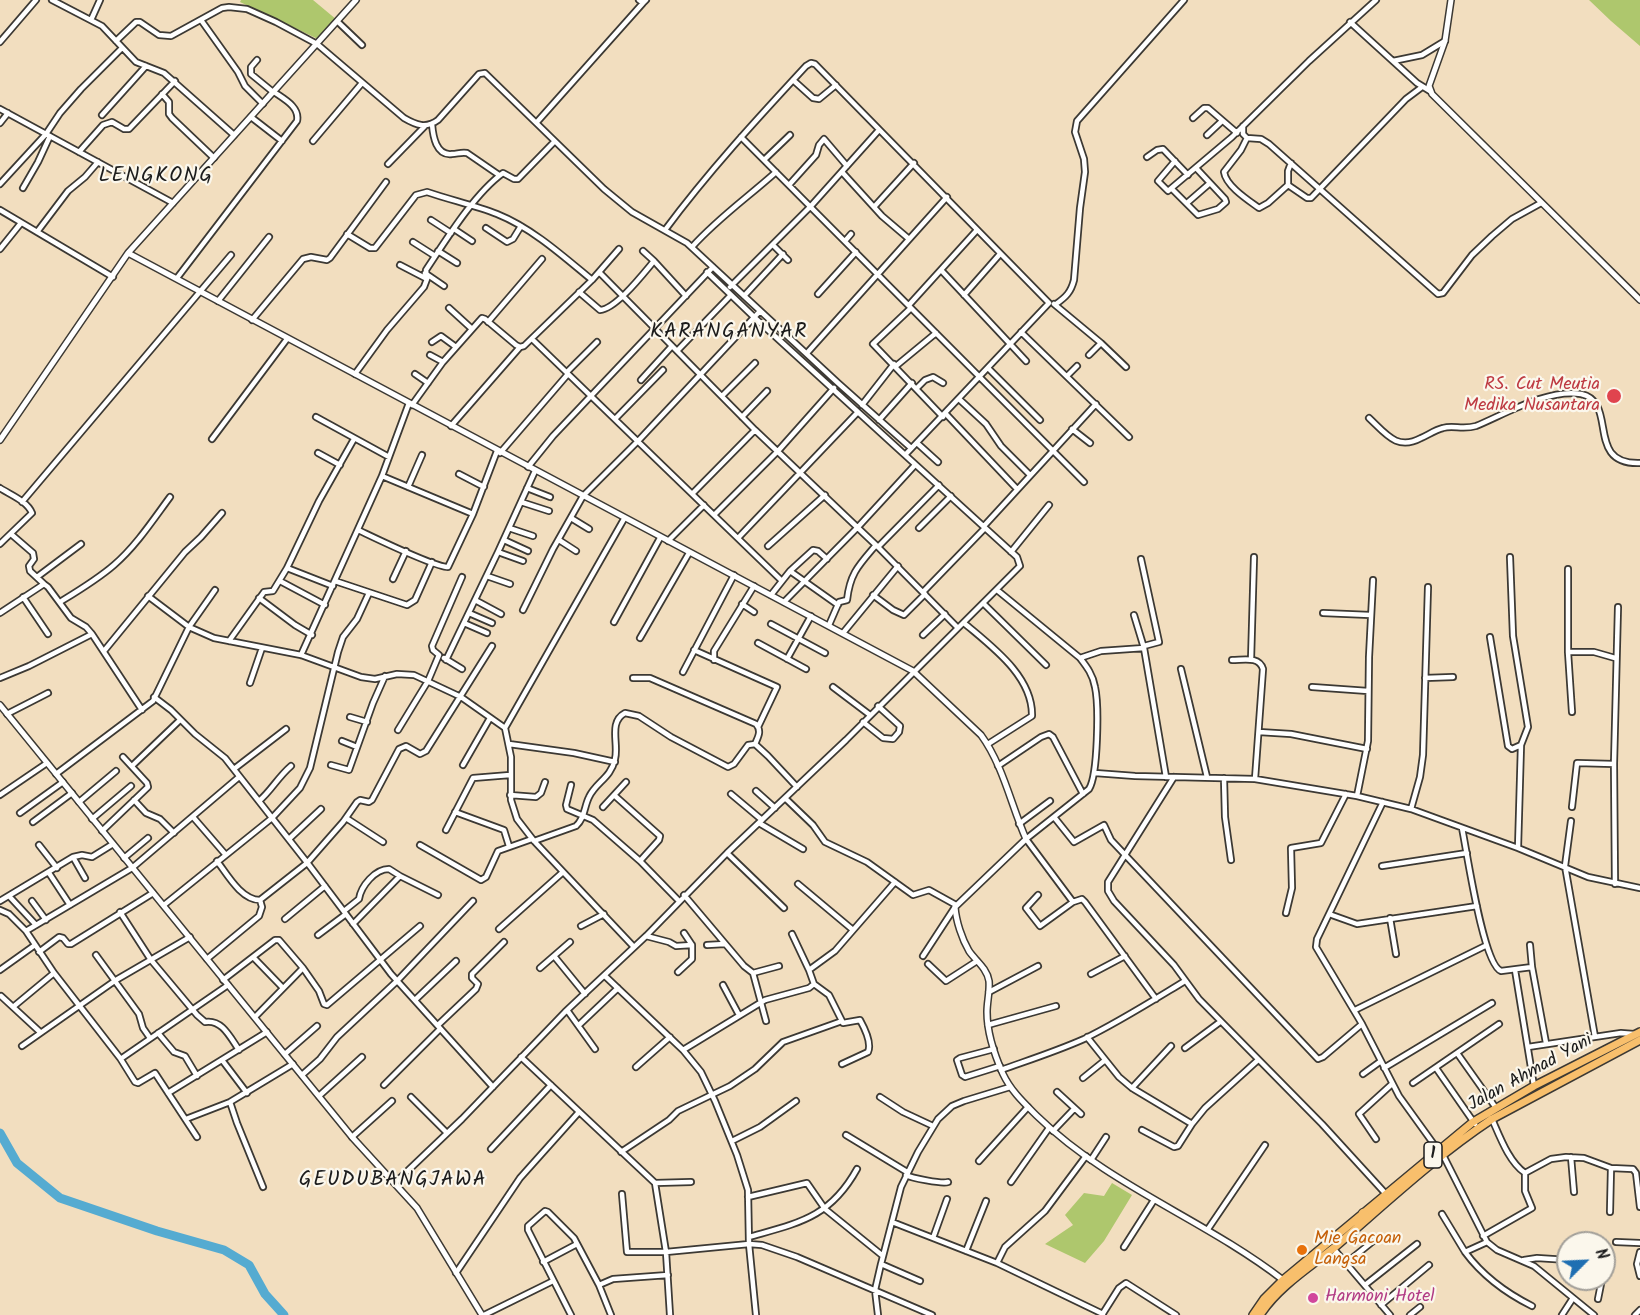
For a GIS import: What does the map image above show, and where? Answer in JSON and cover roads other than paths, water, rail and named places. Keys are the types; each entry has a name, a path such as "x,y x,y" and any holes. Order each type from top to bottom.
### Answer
{"main road":[{"name":"Jalan Ahmad Yani","path":"1253,1315 1260,1304 1283,1280 1365,1216 1385,1194 1441,1153 1496,1108 1637,1033"},
{"name":"1","path":"1475,1126 1640,1040"},
{"name":"1","path":"1260,1315 1288,1285 1333,1248 1365,1216 1441,1153"}],"street":[{"path":"0,42 36,0"},
{"path":"52,0 102,27 134,61 160,71 175,81 234,135"},
{"path":"91,20 100,0"},
{"path":"0,440 128,253 356,0"},
{"path":"1056,304 1072,290 1074,280 1086,165 1076,132 1077,121 1184,0"},
{"path":"1175,161 1158,181 1166,191 1172,189 1236,133 1350,22 1376,0"},
{"path":"1451,0 1445,41 1430,82 1430,90 1434,99 1640,300"},
{"path":"537,122 643,1"},
{"path":"116,41 136,22 165,37 171,36 222,8 248,9 317,44 404,118 413,124 424,126 432,124 482,73 485,73 537,122 554,142 618,201 692,247 729,293 807,353 835,386 862,411 879,420 911,448"},
{"path":"201,20 238,72 245,86 263,104"},
{"path":"338,22 362,45"},
{"path":"1350,22 1422,87 1430,90"},
{"path":"1393,61 1422,55 1445,41"},
{"path":"23,188 38,162 48,135 60,113 121,49"},
{"path":"177,278 297,121 299,115 295,108 251,74 251,67 257,60"},
{"path":"665,230 741,137 793,80 811,63 815,64 1049,303 1056,304 1126,367"},
{"path":"102,115 146,66"},
{"path":"793,80 815,99 821,98 836,85"},
{"path":"79,152 103,125 112,122 124,129 129,129 175,81"},
{"path":"313,141 362,83"},
{"path":"1288,185 1309,199 1406,99 1422,87"},
{"path":"162,93 169,102 169,114 172,118 214,158"},
{"path":"1193,118 1206,108 1236,133 1263,140 1439,294 1443,293 1472,255 1505,224 1541,203"},
{"path":"0,109 173,203"},
{"path":"0,123 8,113"},
{"path":"251,117 282,141"},
{"path":"1207,135 1221,121"},
{"path":"432,124 435,142 446,154 466,153 500,175"},
{"path":"388,164 424,126"},
{"path":"1243,126 1245,136 1241,150 1224,172 1226,180 1259,208 1288,185 1288,171 1291,163"},
{"path":"676,351 729,293 733,285 811,206 879,130"},
{"path":"0,184 48,135"},
{"path":"764,160 790,135"},
{"path":"741,137 1084,482"},
{"path":"789,185 816,155 824,139 847,166"},
{"path":"355,374 387,330 424,287 426,276 437,254 472,206 500,175 506,173 518,179 554,142"},
{"path":"1148,157 1161,149 1188,175"},
{"path":"37,232 68,191 98,162"},
{"path":"874,207 914,163"},
{"path":"1172,189 1198,215 1222,206 1226,200 1196,168"},
{"path":"692,247 723,215 776,172"},
{"path":"842,172 874,207 909,239"},
{"path":"252,320 303,260 311,257 327,260 386,182"},
{"path":"1186,203 1210,183"},
{"path":"348,234 373,249 375,248 416,195 420,192 427,192 498,214 549,245 592,280"},
{"path":"807,353 947,197"},
{"path":"0,210 113,277"},
{"path":"431,220 472,241"},
{"path":"0,249 21,223"},
{"path":"486,228 507,242 513,239 520,226"},
{"path":"977,230 873,344 1017,489"},
{"path":"845,241 851,234"},
{"path":"218,301 269,237"},
{"path":"413,242 457,263"},
{"path":"773,245 788,260"},
{"path":"451,426 520,347 532,339 592,280 619,249"},
{"path":"643,251 686,296"},
{"path":"818,294 856,252"},
{"path":"128,253 913,671 988,744 1026,839 1073,902"},
{"path":"964,295 1000,254"},
{"path":"22,502 231,255"},
{"path":"744,296 783,255"},
{"path":"488,322 542,259"},
{"path":"579,292 600,310 604,310 623,296 654,261"},
{"path":"400,265 444,286"},
{"path":"395,1183 493,1087 567,1010 646,936 727,853 797,787 1020,566 1019,560 1011,552 915,465 862,411 757,314 733,285 710,270"},
{"path":"528,467 554,436 710,270"},
{"path":"941,270 1026,361"},
{"path":"599,272 755,430 898,566 958,628"},
{"path":"905,455 1049,303"},
{"path":"449,308 472,329"},
{"path":"523,610 583,496 757,314"},
{"path":"301,655 382,476 411,404 482,318 520,347"},
{"path":"1021,332 1129,437"},
{"path":"738,538 862,411 895,365 936,333"},
{"path":"432,342 441,336 456,347"},
{"path":"212,439 287,339"},
{"path":"532,339 782,580"},
{"path":"358,530 445,567 451,564 499,452 597,342"},
{"path":"1089,355 1101,343"},
{"path":"641,380 672,346"},
{"path":"430,355 443,363"},
{"path":"722,396 755,363"},
{"path":"1067,376 1077,366"},
{"path":"988,368 1040,420"},
{"path":"616,418 663,370"},
{"path":"414,374 428,383"},
{"path":"917,388 925,380 933,377 943,383"},
{"path":"879,420 912,383"},
{"path":"714,515 778,451 835,386"},
{"path":"742,417 767,391"},
{"path":"1369,418 1393,440 1402,443 1445,427 1466,429 1476,426 1549,397 1580,394 1592,400 1598,408 1605,441 1611,452 1621,461 1640,463"},
{"path":"959,399 986,424 1001,446 1030,475"},
{"path":"873,596 904,615 1096,404"},
{"path":"316,417 389,457"},
{"path":"1072,429 1090,443"},
{"path":"693,494 755,430"},
{"path":"229,641 259,598 265,591 273,591 280,581 319,501 354,439"},
{"path":"917,443 938,462"},
{"path":"318,453 340,465"},
{"path":"408,487 422,455"},
{"path":"784,602 915,465"},
{"path":"446,660 535,471"},
{"path":"459,474 484,487"},
{"path":"382,476 473,514"},
{"path":"828,625 840,601 847,600 849,583 864,559 939,485"},
{"path":"0,488 22,502 32,513 0,544"},
{"path":"527,488 550,497"},
{"path":"768,546 825,495"},
{"path":"919,528 951,496"},
{"path":"60,602 120,560 170,497"},
{"path":"521,502 549,511"},
{"path":"668,542 704,504"},
{"path":"1011,552 1049,505"},
{"path":"104,651 185,552 222,513"},
{"path":"571,518 589,529"},
{"path":"505,728 624,519"},
{"path":"509,528 533,536"},
{"path":"11,534 33,553 34,559 29,568 44,585 51,589 74,621 86,627 93,634 142,710"},
{"path":"614,622 660,538"},
{"path":"504,540 528,551"},
{"path":"559,540 576,551"},
{"path":"37,577 81,544"},
{"path":"771,595 790,571 813,550 818,551 827,559"},
{"path":"393,579 406,551"},
{"path":"498,552 524,561"},
{"path":"640,638 689,553"},
{"path":"1251,660 1254,557"},
{"path":"1510,557 1513,636 1528,728 1521,746 1518,848"},
{"path":"1080,658 1101,651 1144,647 1159,642 1141,559"},
{"path":"287,568 407,605 412,603 432,562"},
{"path":"843,633 898,566"},
{"path":"1568,569 1568,652 1572,712"},
{"path":"790,571 838,605"},
{"path":"683,672 734,575"},
{"path":"487,576 510,584"},
{"path":"462,577 432,646 439,655 462,669"},
{"path":"1357,796 1366,749 1373,580"},
{"path":"280,581 325,606"},
{"path":"0,613 44,585"},
{"path":"714,660 714,651 754,586"},
{"path":"1411,809 1420,777 1423,755 1428,587"},
{"path":"56,774 153,701 189,627 214,590"},
{"path":"923,956 956,906 1026,839 1091,787 1095,773 1096,687 1088,668 1080,658 997,590"},
{"path":"164,906 272,818 300,788 307,777 343,637 357,619 369,593"},
{"path":"148,596 202,634 301,655 369,679 397,674 414,675 461,697 505,728 512,757 510,795 517,819 533,840 634,947"},
{"path":"23,597 48,634"},
{"path":"259,598 295,626 312,635"},
{"path":"475,600 501,614"},
{"path":"983,603 1046,665"},
{"path":"742,604 754,612"},
{"path":"1615,884 1615,658 1618,608"},
{"path":"469,613 492,623"},
{"path":"1323,613 1370,615"},
{"path":"922,635 945,614"},
{"path":"1134,615 1144,647 1166,777"},
{"path":"787,659 811,616"},
{"path":"964,622 1007,663 1025,685 1032,706 1032,716 988,744"},
{"path":"464,623 487,633"},
{"path":"771,624 825,653"},
{"path":"0,678 93,634"},
{"path":"1490,637 1508,746 1512,749 1521,746"},
{"path":"758,643 806,669"},
{"path":"217,861 249,898 260,900 308,863 360,800 369,802 372,800 399,749 406,746 420,754 424,753 492,646"},
{"path":"250,683 262,648"},
{"path":"420,845 481,880 486,878 498,851 576,826 584,815 589,796 606,778 615,762 616,721 625,712 639,716 671,737 728,767 734,764 748,746 754,744 759,733 758,727 777,687 694,650"},
{"path":"1568,652 1594,652 1615,658"},
{"path":"398,730 428,681 439,655"},
{"path":"1233,660 1260,662 1263,669 1255,779"},
{"path":"1181,669 1207,777"},
{"path":"331,765 349,770 385,676"},
{"path":"1425,678 1453,677"},
{"path":"633,678 650,678 758,727"},
{"path":"833,687 870,715"},
{"path":"1312,687 1368,691"},
{"path":"8,714 48,693"},
{"path":"154,697 225,758 308,863 396,981 493,1087"},
{"path":"0,705 352,1137 428,1223 483,1315 553,1281"},
{"path":"863,722 883,738 893,739 899,732 900,726 878,706"},
{"path":"350,717 367,722"},
{"path":"463,765 490,718"},
{"path":"132,766 180,720"},
{"path":"234,769 286,729"},
{"path":"1259,732 1291,734 1366,749"},
{"path":"998,766 1049,734 1053,737 1083,794"},
{"path":"342,741 357,747"},
{"path":"509,744 574,753 615,762"},
{"path":"754,744 797,787"},
{"path":"102,831 148,785 123,757"},
{"path":"1572,807 1577,762 1614,764"},
{"path":"0,795 47,763"},
{"path":"259,801 279,776 291,766"},
{"path":"79,802 116,771"},
{"path":"1095,773 1255,779 1357,796 1411,809 1565,866 1588,877 1640,888"},
{"path":"446,830 473,778 510,776"},
{"path":"26,931 132,868 239,777"},
{"path":"1174,777 1108,882 1108,891 1114,901 1174,965 1220,1022 1329,1131 1385,1194"},
{"path":"1224,778 1225,817 1231,860"},
{"path":"20,813 63,782"},
{"path":"510,795 536,797 541,793 545,782"},
{"path":"603,807 626,782"},
{"path":"571,785 566,808 593,820 640,861 679,901"},
{"path":"92,819 131,786"},
{"path":"756,791 775,808"},
{"path":"33,822 72,793"},
{"path":"731,794 760,821 803,849"},
{"path":"1286,913 1292,888 1291,848 1320,844 1346,794"},
{"path":"614,795 660,836 640,861"},
{"path":"785,798 813,825 825,842 867,862 913,895 929,890 956,906 966,945 988,976 988,1024 1000,1068 1010,1087 1028,1107 1051,1129 1088,1158 1154,1200 1242,1250 1283,1280"},
{"path":"134,800 146,813 160,819 174,833"},
{"path":"1019,824 1050,801"},
{"path":"1383,802 1317,939 1316,947 1355,1011 1392,1084 1406,1107 1441,1153 1487,1242 1497,1250 1524,1260 1546,1274 1594,1315"},
{"path":"289,839 321,809"},
{"path":"455,812 505,831 508,846"},
{"path":"193,817 225,854"},
{"path":"1053,817 1074,842 1104,825 1110,840 1318,1059 1362,1024"},
{"path":"346,818 383,842"},
{"path":"1571,821 1565,866 1595,1037"},
{"path":"1462,828 1485,946 1498,971 1532,967"},
{"path":"124,858 148,837"},
{"path":"0,901 73,857 82,855 92,857 113,844"},
{"path":"39,845 57,868"},
{"path":"727,853 784,908"},
{"path":"1382,866 1467,853"},
{"path":"73,857 86,878"},
{"path":"318,935 359,899 360,893 369,881 381,870 389,869 438,895"},
{"path":"499,928 563,872"},
{"path":"49,873 70,905"},
{"path":"353,924 400,876"},
{"path":"809,970 835,951 895,882"},
{"path":"798,884 853,930"},
{"path":"285,919 325,886"},
{"path":"39,952 59,937 71,944 153,893"},
{"path":"1038,895 1026,908 1040,926 1073,902 1083,900 1156,999"},
{"path":"9,896 36,925"},
{"path":"684,896 753,973 759,1003 766,1021"},
{"path":"207,959 259,916 262,907 260,900"},
{"path":"32,901 46,920"},
{"path":"302,1075 473,901"},
{"path":"1329,914 1357,924 1477,906"},
{"path":"0,910 9,914 26,931 54,973 120,1058 135,1082 138,1083 155,1073 196,1137"},
{"path":"120,912 151,960 192,1008 205,1022 211,1021 219,1024 239,1050"},
{"path":"15,919 25,913"},
{"path":"581,926 604,914"},
{"path":"1390,918 1396,954"},
{"path":"223,980 277,939 303,968 319,991 324,1004 327,1005 420,926"},
{"path":"678,972 692,961 692,945 684,933"},
{"path":"792,934 814,984 827,992 842,1021"},
{"path":"646,936 676,946 692,945"},
{"path":"22,1046 116,980 190,938"},
{"path":"384,1085 476,989 478,986 472,974 504,942"},
{"path":"540,968 570,942"},
{"path":"707,945 725,944"},
{"path":"0,970 35,945"},
{"path":"1530,945 1546,1043"},
{"path":"1355,1011 1485,946"},
{"path":"96,956 139,1014 142,1028 150,1038"},
{"path":"554,956 585,994"},
{"path":"1091,974 1125,956"},
{"path":"253,957 283,988"},
{"path":"415,1000 456,961"},
{"path":"928,964 946,981 977,961"},
{"path":"753,973 779,966"},
{"path":"988,992 1038,966"},
{"path":"255,1017 303,968"},
{"path":"1515,970 1534,1086"},
{"path":"13,1007 54,973"},
{"path":"605,976 683,1050 701,1072 712,1095 740,1163 748,1197 749,1244 756,1315"},
{"path":"994,1049 957,1060 965,1077 1000,1068 1087,1037 1185,981"},
{"path":"683,1050 759,1003 776,996 809,988 814,984"},
{"path":"120,1058 228,985"},
{"path":"723,985 738,1015"},
{"path":"579,1025 618,988"},
{"path":"1,996 40,1032"},
{"path":"1384,1068 1492,1003"},
{"path":"988,1024 1056,1006"},
{"path":"567,1010 595,1049"},
{"path":"621,1152 669,1120 678,1111 712,1095 755,1069 783,1042 842,1021 845,1023 860,1020 870,1048 866,1053 842,1064"},
{"path":"1185,1048 1220,1022"},
{"path":"1413,1083 1499,1024"},
{"path":"285,1054 317,1026"},
{"path":"168,1093 267,1032"},
{"path":"158,1033 171,1049 184,1056 197,1076"},
{"path":"1528,1047 1621,1033 1637,1033"},
{"path":"636,1067 670,1037"},
{"path":"1087,1037 1104,1061 1132,1088 1192,1124"},
{"path":"1132,1088 1171,1046"},
{"path":"1457,1053 1496,1108"},
{"path":"521,1057 655,1183 666,1252 670,1315"},
{"path":"319,1096 362,1058"},
{"path":"222,1060 247,1093"},
{"path":"1142,1130 1176,1148 1205,1108 1258,1060"},
{"path":"1083,1078 1104,1061"},
{"path":"1364,1074 1380,1061"},
{"path":"186,1119 230,1102 293,1064"},
{"path":"1436,1068 1475,1126"},
{"path":"1376,1139 1359,1114 1392,1084"},
{"path":"491,1149 552,1085"},
{"path":"878,1315 875,1290 892,1222 907,1173 933,1126 955,1104 1010,1087"},
{"path":"1057,1092 1081,1114"},
{"path":"411,1097 447,1133"},
{"path":"880,1097 903,1112 933,1126"},
{"path":"352,1137 392,1101"},
{"path":"732,1141 760,1126 796,1101"},
{"path":"230,1102 263,1187"},
{"path":"979,1161 1028,1107"},
{"path":"1011,1182 1051,1129 1074,1109"},
{"path":"456,1273 520,1178 579,1112"},
{"path":"1483,1236 1532,1208 1525,1191 1526,1173 1509,1153 1492,1119"},
{"path":"846,1135 912,1178 943,1184 948,1182"},
{"path":"997,1263 1005,1247 1045,1211 1106,1137"},
{"path":"1208,1229 1265,1145"},
{"path":"1526,1173 1551,1159 1571,1157 1584,1158 1611,1168 1633,1169 1640,1207"},
{"path":"1571,1157 1574,1192"},
{"path":"1610,1212 1611,1168"},
{"path":"749,1237 793,1225 825,1209 842,1193 857,1169"},
{"path":"655,1183 690,1182"},
{"path":"748,1197 807,1183 825,1209 883,1256"},
{"path":"622,1194 627,1252 666,1252 749,1244 771,1248 932,1315"},
{"path":"933,1238 947,1199"},
{"path":"1124,1247 1154,1200"},
{"path":"966,1251 986,1201"},
{"path":"571,1315 528,1228 543,1212 550,1213 578,1244 611,1315"},
{"path":"1442,1214 1465,1252 1485,1273 1510,1295 1533,1306"},
{"path":"892,1222 997,1263 1102,1314 1119,1288 1126,1283 1176,1315"},
{"path":"1346,1263 1377,1238"},
{"path":"1465,1252 1487,1242"},
{"path":"1616,1242 1640,1244"},
{"path":"543,1262 578,1244"},
{"path":"1365,1285 1417,1244"},
{"path":"1333,1248 1390,1315"},
{"path":"1640,1252 1637,1264 1640,1276"},
{"path":"1524,1260 1556,1259"},
{"path":"881,1264 920,1281"},
{"path":"1381,1305 1429,1265"},
{"path":"599,1285 613,1279 668,1275"},
{"path":"1598,1299 1600,1291"},
{"path":"1562,1315 1573,1298"},
{"path":"1410,1315 1420,1307"},
{"path":"1635,1315 1640,1310"}],"waterway":[{"path":"0,1133 17,1163 60,1198 157,1231 224,1250 249,1265 265,1294 284,1315"}],"place":[{"name":"RS. Cut Meutia Medika Nusantara","path":"1614,396"},
{"name":"Mie Gacoan Langsa","path":"1302,1250"},
{"name":"Harmoni Hotel","path":"1313,1298"}],"district":[{"name":"LENGKONG","path":"156,177"},
{"name":"KARANGANYAR","path":"729,333"},
{"name":"GEUDUBANGJAWA","path":"393,1181"}]}
